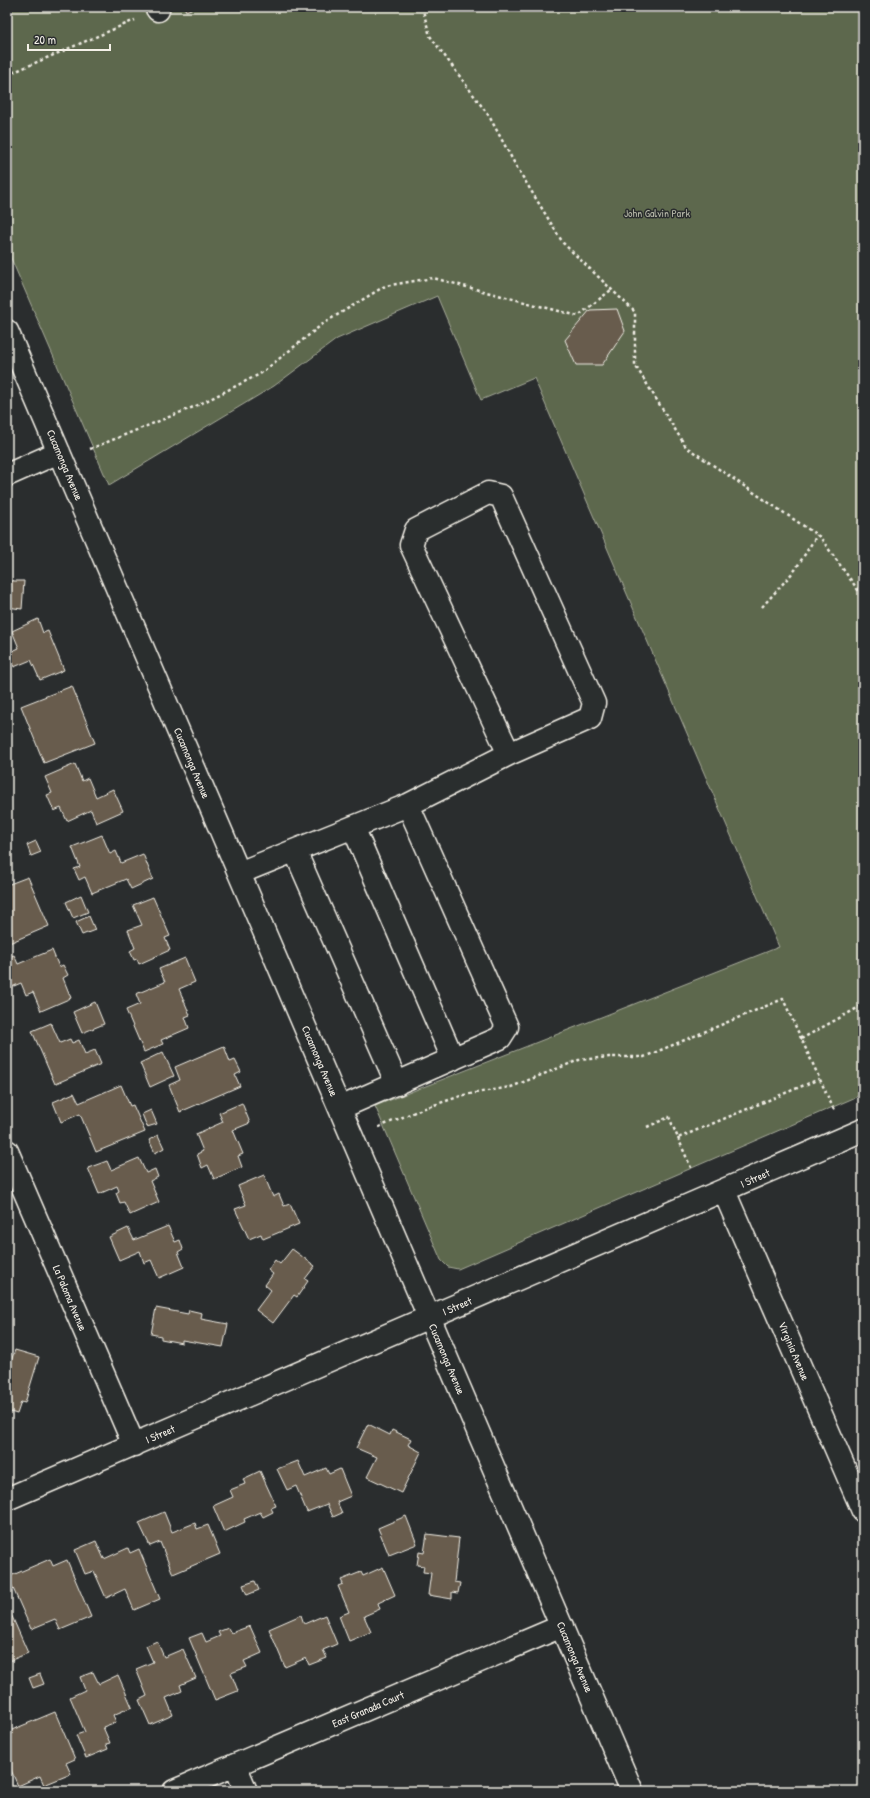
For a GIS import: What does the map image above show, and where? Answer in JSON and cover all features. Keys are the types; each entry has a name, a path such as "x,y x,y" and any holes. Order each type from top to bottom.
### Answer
{"street":[{"name":"Cucamonga Avenue","path":"7,331 632,1791"},
{"path":"7,475 59,452"},
{"path":"239,873 408,805 509,754 590,718 594,703 501,496 488,494 416,530 410,545 509,754"},
{"path":"340,1108 500,1038 506,1027 408,805"},
{"path":"353,827 453,1059"},
{"path":"295,851 397,1084"},
{"name":"I Street","path":"7,1499 430,1318 863,1130"},
{"name":"La Paloma Avenue","path":"7,1151 134,1445"},
{"name":"Virginia Avenue","path":"724,1191 863,1511"},
{"name":"East Granada Court","path":"174,1791 562,1626"},
{"path":"235,1765 246,1791"}],"path":[{"path":"422,7 430,36 489,116 516,166 563,243 635,312 635,365 686,447 820,537 863,597"},
{"path":"7,75 157,8"},
{"path":"90,449 196,406 260,374 324,323 385,286 433,278 578,316 611,290"},
{"path":"762,607 795,570 817,535"},
{"path":"378,1127 422,1109 464,1096 511,1088 579,1060 609,1057 644,1057 782,999 834,1110"},
{"path":"801,1039 863,1005"},
{"path":"678,1138 819,1079"},
{"path":"647,1127 669,1117 692,1170"}],"green space":[{"name":"John Galvin Park","path":"7,7 863,7 863,1094 458,1269 448,1267 441,1260 375,1106 779,947 534,378 481,400 437,296 337,339 274,386 109,485 7,249"}],"building":[{"path":"184,7 196,7 186,11"},
{"path":"617,309 625,331 602,365 576,365 565,340 590,310"},
{"path":"7,581 24,581 22,609 7,607"},
{"path":"38,619 43,633 48,631 64,670 40,680 31,660 14,667 8,653 19,648 12,631"},
{"path":"72,686 95,743 44,763 21,706"},
{"path":"75,764 82,781 88,778 96,797 113,789 123,811 96,823 91,810 67,821 61,808 54,811 47,795 52,793 45,777"},
{"path":"102,835 110,854 116,851 121,863 143,854 153,879 131,889 126,879 92,893 85,877 79,880 74,869 80,867 72,847"},
{"path":"36,841 41,852 31,856 27,845"},
{"path":"28,877 49,926 7,944 7,885"},
{"path":"81,895 88,912 73,918 66,902"},
{"path":"153,897 170,936 165,938 170,950 139,964 137,959 134,960 130,951 135,948 128,930 142,925 133,905"},
{"path":"89,916 95,930 82,935 76,922"},
{"path":"52,950 59,967 63,965 68,975 63,978 71,998 41,1011 33,992 26,995 21,983 7,989 7,958 14,955 18,964"},
{"path":"185,958 195,982 179,989 190,1015 185,1017 189,1028 161,1040 163,1044 144,1052 126,1010 140,1004 136,994 165,982 159,969"},
{"path":"95,1002 104,1024 82,1033 73,1012"},
{"path":"51,1023 60,1043 70,1039 72,1043 79,1040 85,1054 95,1050 101,1064 55,1084 32,1031"},
{"path":"224,1046 230,1062 235,1060 241,1072 235,1075 240,1086 180,1112 169,1085 180,1080 175,1067"},
{"path":"163,1052 174,1076 150,1087 140,1063"},
{"path":"121,1085 130,1106 133,1105 145,1132 96,1152 80,1114 61,1122 53,1102 74,1093 79,1103"},
{"path":"242,1103 250,1123 233,1130 243,1154 238,1156 242,1167 214,1179 208,1165 202,1168 197,1154 203,1151 196,1134 223,1122 219,1113"},
{"path":"151,1110 157,1124 147,1127 142,1114"},
{"path":"158,1135 164,1148 155,1153 149,1140"},
{"path":"139,1158 146,1173 155,1169 158,1177 150,1181 159,1202 130,1215 124,1202 120,1203 116,1193 119,1191 117,1186 99,1194 88,1168 107,1161 111,1170"},
{"path":"264,1175 273,1197 279,1194 284,1206 290,1204 299,1224 263,1239 261,1234 249,1239 235,1209 246,1205 238,1186"},
{"path":"168,1226 175,1242 180,1240 183,1249 178,1252 184,1267 159,1278 151,1260 144,1263 140,1251 119,1260 109,1237 128,1228 134,1240"},
{"path":"292,1249 315,1266 305,1279 308,1281 297,1297 294,1295 273,1323 256,1310 271,1290 265,1285 273,1274 268,1270 275,1260 280,1264"},
{"path":"156,1308 188,1314 189,1310 202,1313 201,1319 228,1324 223,1347 182,1340 182,1343 161,1339 161,1336 151,1334"},
{"path":"15,1350 39,1357 25,1403 21,1402 17,1414 7,1411 7,1372"},
{"path":"368,1424 390,1435 392,1430 411,1439 408,1445 421,1452 401,1493 367,1477 377,1457 356,1448"},
{"path":"298,1461 305,1477 326,1468 329,1474 340,1469 351,1496 337,1502 342,1513 333,1517 327,1504 307,1512 296,1486 287,1490 277,1469"},
{"path":"260,1471 276,1506 271,1508 273,1512 263,1517 260,1512 244,1519 245,1522 224,1532 213,1506 233,1497 230,1490 245,1484 243,1479"},
{"path":"164,1512 172,1532 195,1523 197,1529 208,1525 220,1554 173,1574 160,1542 150,1546 139,1523"},
{"path":"406,1516 417,1544 389,1555 378,1528"},
{"path":"427,1534 459,1538 454,1582 460,1583 458,1593 452,1592 452,1599 428,1595 431,1573 423,1572 424,1566 417,1565 419,1552 424,1553"},
{"path":"96,1541 104,1559 128,1548 130,1553 139,1549 160,1599 134,1610 125,1589 106,1598 94,1571 85,1574 75,1550"},
{"path":"50,1559 53,1566 67,1560 91,1617 60,1630 55,1619 31,1629 8,1577"},
{"path":"383,1567 395,1595 378,1603 380,1609 364,1616 371,1632 349,1641 339,1616 349,1612 338,1586 343,1584 341,1580 361,1572 363,1576"},
{"path":"255,1581 259,1590 247,1595 243,1585"},
{"path":"7,1605 28,1653 7,1662"},
{"path":"301,1615 304,1624 325,1615 337,1644 323,1650 327,1658 309,1665 306,1658 285,1667 269,1629"},
{"path":"250,1626 262,1653 244,1661 247,1667 231,1673 238,1691 215,1700 189,1638 202,1633 206,1642 220,1636 218,1632 228,1628 231,1633"},
{"path":"157,1641 164,1657 183,1649 196,1678 180,1685 182,1691 166,1698 173,1715 150,1725 139,1700 147,1696 136,1669 153,1662 146,1646"},
{"path":"93,1672 99,1684 118,1675 132,1707 113,1715 116,1722 103,1727 110,1743 106,1744 108,1749 86,1758 76,1735 85,1732 70,1697 85,1690 80,1677"},
{"path":"40,1674 44,1684 33,1688 29,1678"},
{"path":"55,1712 75,1759 66,1763 71,1774 44,1785 40,1776 18,1786 7,1761 10,1759 7,1751 7,1732"}]}
